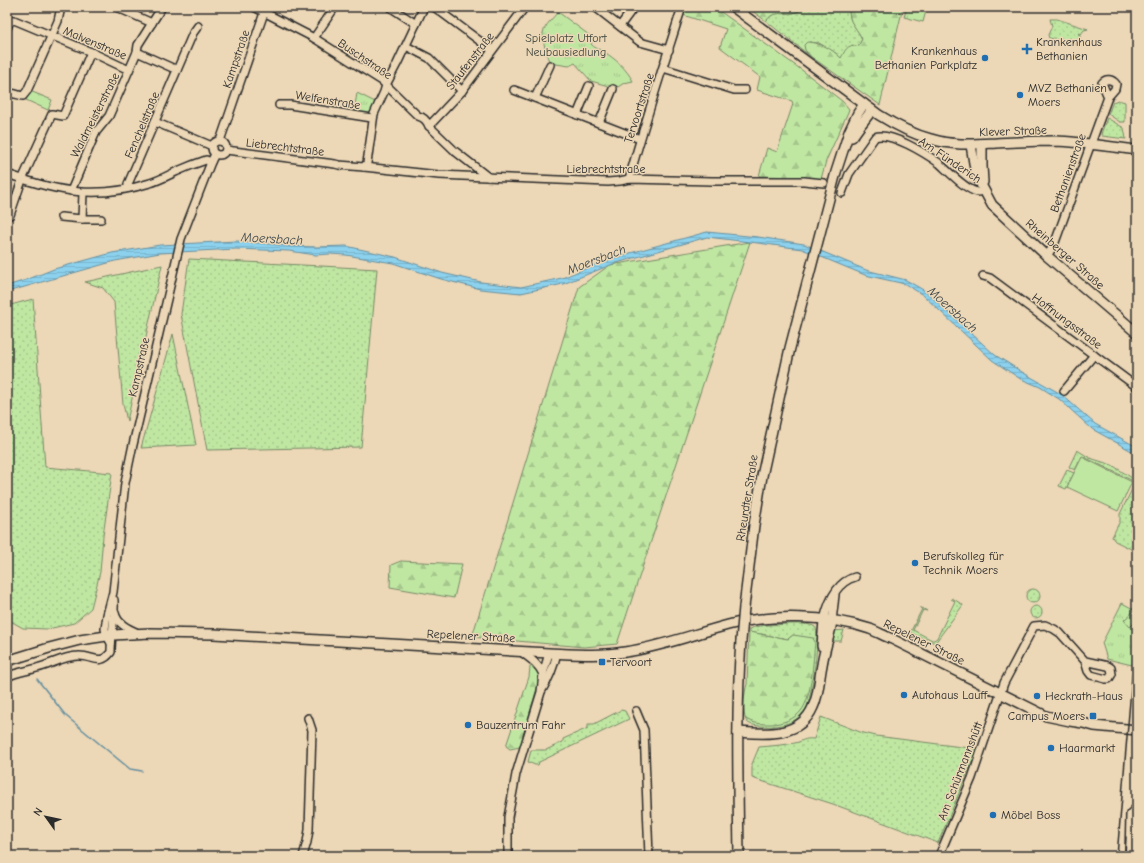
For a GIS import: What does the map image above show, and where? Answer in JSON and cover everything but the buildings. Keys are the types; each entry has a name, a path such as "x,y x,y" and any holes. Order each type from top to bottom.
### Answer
{"main road":[{"path":"733,7 872,110"},
{"name":"Rheurdter Straße","path":"739,856 738,685 744,607 754,525 762,476 790,348 836,172 849,132 864,104"},
{"name":"Rheurdter Straße","path":"842,154 858,128 872,110"},
{"name":"Klever Straße","path":"872,110 902,129 932,140 949,143 971,145 1041,141 1090,144 1137,150"},
{"path":"982,144 984,189"},
{"name":"Rheinberger Straße","path":"971,145 976,174 992,205 1047,256 1137,333"},
{"name":"Repelener Straße","path":"7,662 49,648 80,640 110,638 138,633 214,634 602,655 627,652 665,643 729,624 757,619 792,617 828,620 869,629 1046,716 1083,722 1095,721 1136,725"},
{"path":"738,732 765,734 787,731 800,724 810,714 814,707 816,698 828,620"}],"street":[{"path":"7,96 12,93 23,96 27,91 52,37 60,16 61,7"},
{"path":"116,7 152,23"},
{"name":"Waldmeisterstraße","path":"71,191 96,132 109,116 137,52 138,45 162,7"},
{"name":"Buschstraße","path":"254,7 265,9 382,81 418,116 427,122 429,126 456,152 488,177"},
{"path":"314,38 334,7"},
{"path":"390,7 416,24"},
{"path":"365,166 367,163 372,118 386,85 424,7"},
{"path":"434,7 492,50"},
{"path":"515,7 523,9"},
{"path":"595,7 640,42 669,50"},
{"path":"620,26 634,7"},
{"name":"Tervoortstraße","path":"629,179 640,139 682,7"},
{"name":"Kampstraße","path":"220,141 265,9"},
{"name":"Staufenstraße","path":"429,126 462,91 523,9"},
{"name":"Malvenstraße","path":"7,28 9,22 14,20 91,52 129,70"},
{"name":"Fenchelstraße","path":"128,188 128,184 177,70 198,26"},
{"path":"406,46 429,58 462,91"},
{"path":"10,214 22,180 52,114 63,116 91,52"},
{"path":"137,52 177,70"},
{"path":"535,98 550,65"},
{"name":"Tervoortstraße","path":"663,68 734,90 745,90"},
{"name":"Bethanienstraße","path":"1047,256 1054,245 1108,97 1115,89 1116,84 1114,81 1109,79 1102,83 1108,97"},
{"path":"577,114 589,86"},
{"path":"600,123 613,89"},
{"path":"514,90 640,139"},
{"name":"Welfenstraße","path":"280,105 290,105 372,118"},
{"path":"155,122 212,146"},
{"name":"Am Fünderich","path":"842,193 849,174 875,137 879,136 889,136 905,143 937,162 966,187 977,192 984,189"},
{"path":"220,141 224,143 226,150 221,155 215,154 212,146 220,141"},
{"name":"Liebrechtstraße","path":"226,150 339,165 365,166 439,175 608,182 620,182 629,179 712,182 804,181 824,183"},
{"name":"Kampstraße","path":"110,638 105,629 113,592 125,483 139,416 181,239 215,154"},
{"path":"7,174 48,187 83,193 108,192 150,183 199,162 206,160 211,162"},
{"path":"82,219 83,193"},
{"path":"61,217 101,219"},
{"name":"Hoffnungsstraße","path":"983,276 990,278 1137,387"},
{"path":"1064,391 1094,355"},
{"path":"828,620 826,610 835,593 845,580 855,577"},
{"name":"Kampstraße","path":"113,592 116,617 125,627 138,633"},
{"name":"Kampstraße","path":"110,638 114,606"},
{"path":"1001,694 1004,683 1034,626 1045,625 1060,633 1084,661"},
{"path":"7,677 76,656 101,660 105,659 111,652 110,638"},
{"path":"519,651 534,662 543,674"},
{"path":"508,856 508,817 514,786 541,692 543,674 553,653"},
{"path":"541,692 547,682 555,659 553,653"},
{"name":"Am Schürmannshütt","path":"939,856 972,778 1001,694"},
{"path":"636,711 644,730 649,856"},
{"path":"303,856 307,842 309,822 312,730 308,718"},
{"path":"1129,856 1130,814 1137,807"}],"green space":[{"path":"687,7 714,7 803,71 842,101 849,109 826,161 821,179 759,176 767,148 777,152 793,104 792,101 757,90 760,77 720,47 726,29 683,15"},
{"path":"747,7 805,7 793,13 772,15 766,21"},
{"path":"805,7 848,7 851,20 862,39 859,45 852,45 841,58 819,43 809,42 806,52 810,56 766,21 772,15 793,13"},
{"path":"848,7 903,7 880,105 810,56 805,50 804,45 807,42 817,44 830,49 841,58 848,47 859,45 862,39 851,21"},
{"path":"907,7 927,7 923,22 904,17"},
{"name":"Spielplatz Utfort Neubausiedlung","path":"558,12 593,38 591,44 617,61 633,81 624,83 618,87 612,87 591,81 575,63 569,66 550,63 545,48 543,33 547,24"},
{"path":"1050,19 1057,19 1088,29 1084,30 1081,34 1078,34 1080,35 1080,40 1084,46 1049,38 1048,35 1052,26"},
{"path":"30,91 52,100 48,110 26,100"},
{"path":"357,93 375,102 370,114 368,115 354,112"},
{"path":"1118,100 1125,102 1125,122 1120,122 1108,114 1113,102"},
{"path":"1107,118 1124,128 1126,139 1102,136 1101,134"},
{"path":"750,242 617,644 584,647 472,637 579,287 610,265"},
{"path":"189,259 377,269 361,447 207,450 181,314"},
{"path":"162,265 127,421 123,404 114,302 103,288 85,282"},
{"path":"33,299 45,467 112,473 103,536 100,572 91,608 74,623 48,629 23,628 7,619 7,306"},
{"path":"173,334 196,445 141,448"},
{"path":"1077,450 1090,458 1112,465 1132,478 1133,481 1082,456 1075,470 1069,467"},
{"path":"1082,457 1132,482 1118,511 1067,487"},
{"path":"1067,470 1074,473 1066,489 1059,486"},
{"path":"1137,479 1137,552 1115,541 1112,537 1120,521 1120,514"},
{"path":"401,561 462,564 454,598 390,587 391,565"},
{"path":"1033,589 1038,591 1040,596 1038,601 1033,603 1028,601 1026,596 1028,591"},
{"path":"952,598 963,605 935,643 910,633 922,609 920,608 922,608 927,611 923,610 913,630 932,640 937,638 955,601 951,599"},
{"path":"1122,603 1137,611 1137,639 1132,665 1107,659 1102,643"},
{"path":"1036,606 1040,608 1042,612 1040,616 1036,618 1032,616 1030,612 1032,608"},
{"path":"1133,612 1137,617 1137,620 1130,627 1124,620"},
{"path":"763,625 810,625 815,627 817,632 812,688 807,707 800,716 786,724 760,726 751,724 747,722 745,718 748,720 793,635 788,639 749,632 749,629"},
{"path":"844,630 841,641 834,641 832,644 825,672 830,640 834,631"},
{"path":"749,632 788,639 793,635 813,638 815,642 808,697 801,711 788,720 775,724 764,724 754,723 745,718 744,701 747,684"},
{"path":"533,666 538,671 539,681 520,747 510,749 506,746 529,677 530,667"},
{"path":"621,710 625,711 629,719 539,762 538,765 528,762 531,750 546,750 563,742 563,739 588,728 588,724 594,724"},
{"path":"821,717 860,732 876,736 977,749 938,843 833,804 752,778 752,764 759,747 790,744 806,739 814,739"}],"water":[{"name":"Moersbach","path":"707,232 758,237 804,244 866,270 906,280 925,291 995,355 1061,394 1095,424 1137,447 1137,454 1092,429 1059,399 1040,387 1019,378 992,360 923,295 905,284 865,275 802,249 707,237 613,264 563,284 521,293 480,289 441,279 393,263 346,255 316,255 289,251 236,249 160,253 115,261 7,292 7,286 54,269 112,253 160,245 237,241 289,246 346,246 395,257 442,273 481,282 521,287 562,278 612,258"}],"waterway":[{"path":"37,679 66,716 130,769 142,771"}],"railway":[{"path":"1117,856 1132,677 1137,650"},
{"path":"1125,856 1126,837"}],"place":[{"name":"Krankenhaus Bethanien","path":"1027,49"},
{"name":"Krankenhaus Bethanien Parkplatz","path":"985,58"},
{"name":"MVZ Bethanien Moers","path":"1020,95"},
{"name":"Berufskolleg für Technik Moers","path":"915,563"},
{"name":"Tervoort","path":"602,662"},
{"name":"Autohaus Lauff","path":"904,695"},
{"name":"Heckrath-Haus","path":"1037,696"},
{"name":"Campus Moers","path":"1093,716"},
{"name":"Bauzentrum Fahr","path":"468,725"},
{"name":"Haarmarkt","path":"1051,748"},
{"name":"Möbel Boss","path":"993,815"}]}
